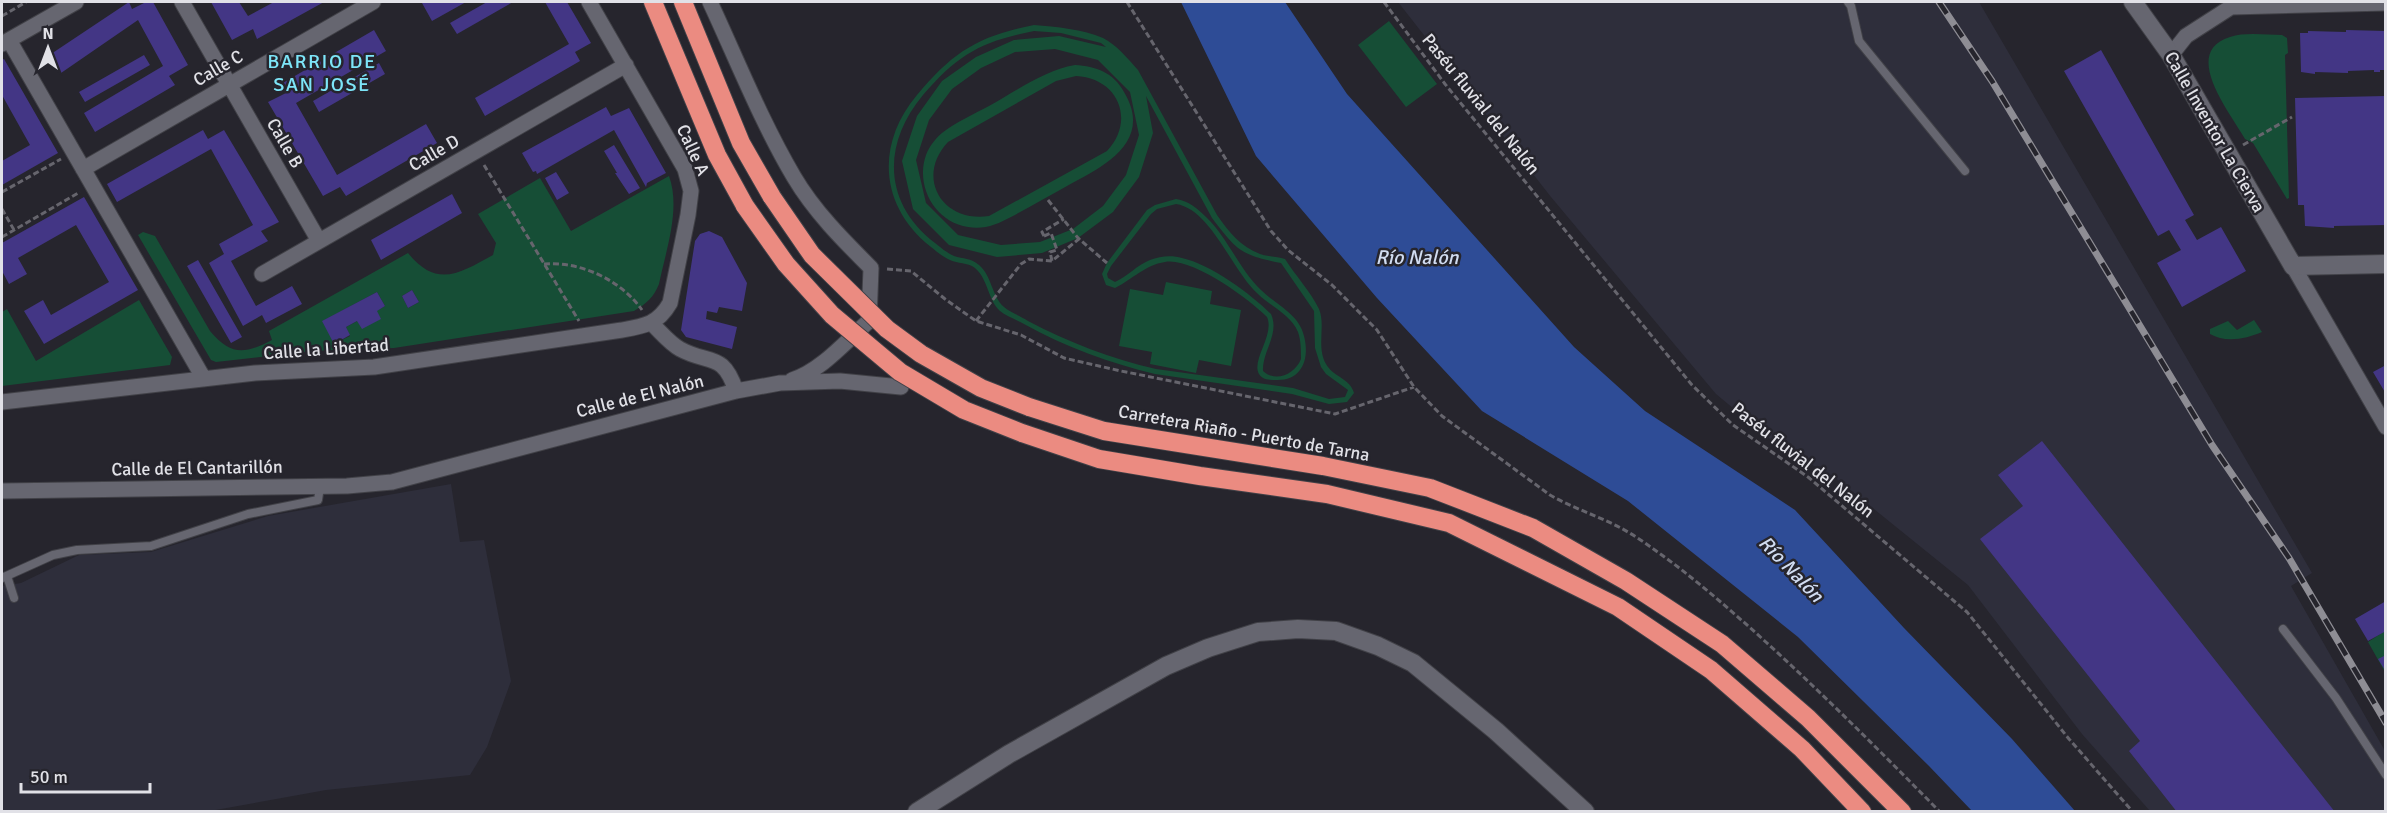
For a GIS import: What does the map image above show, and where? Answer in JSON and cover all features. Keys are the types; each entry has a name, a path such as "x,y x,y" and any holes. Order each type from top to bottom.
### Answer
{"highway":[{"path":"653,2 717,155 745,206 786,264 832,315 900,372 964,410 1022,433 1099,459 1327,494 1449,523 1618,607 1711,670 1802,749 1862,812"},
{"name":"Carretera Riaño - Puerto de Tarna","path":"683,2 741,143 772,197 812,255 888,329 921,354 981,388 1029,407 1104,431 1323,466 1430,488 1533,528 1626,581 1722,644 1808,718 1902,812"}],"main road":[{"name":"Calle Inventor La Cierva","path":"2133,2 2172,55 2293,266"},
{"path":"2293,266 2385,264"},
{"path":"917,812 1009,754 1166,666 1208,648 1258,632 1298,629 1336,631 1378,646 1413,663 1496,731 1585,812"}],"street":[{"path":"76,2 5,42 73,152 204,379"},
{"name":"Calle B","path":"182,2 319,241"},
{"name":"Calle C","path":"83,169 373,2"},
{"name":"Calle A","path":"589,2 685,169 691,191 670,303 663,315 651,323"},
{"path":"711,2 773,137 795,179 838,235 871,268 869,321 816,368 801,377 780,383"},
{"path":"2172,55 2186,36 2229,4 2385,3"},
{"name":"Calle D","path":"262,274 626,65"},
{"path":"2293,266 2385,427"},
{"path":"651,323 680,349 717,361 728,370 736,391"},
{"name":"Calle la Libertad","path":"2,402 255,373 374,367 583,337 651,323"},
{"name":"Calle de El Nalón","path":"392,482 736,391 780,383 840,381 901,387"},
{"name":"Calle de El Cantarillón","path":"2,491 320,487 392,482"}],"lane":[{"path":"1848,2 1851,6 1859,41 1965,171"},
{"path":"14,598 4,577 53,555 77,550 151,546 248,514 318,500 320,487"},
{"path":"2283,629 2336,698 2385,775"}],"path":[{"path":"2,16 26,2"},
{"path":"1127,2 1271,231 1288,250 1332,285 1377,330 1414,387 1442,416 1550,495 1568,505 1604,518 1636,536 1711,592 1832,703 1940,812"},
{"name":"Paséu fluvial del Nalón","path":"1384,2 1445,84 1692,385 1733,425 1808,477 1967,612 2069,739 2133,812"},
{"path":"2243,145 2292,117"},
{"path":"2,192 73,152"},
{"path":"475,152 582,326 583,337"},
{"path":"2,237 92,185"},
{"path":"1048,200 1080,238 1107,263"},
{"path":"2,209 14,230"},
{"path":"1052,261 1050,252 1057,250 1051,233 1044,236 1042,232 1064,219"},
{"path":"976,321 1021,264 1029,259 1052,261 1080,238"},
{"path":"544,264 559,263 580,267 597,275 635,300 651,323"},
{"path":"871,268 911,271 976,321 1021,336 1064,358 1335,414 1414,387"}],"shaded area":[{"path":"1398,2 1979,2 2312,573 2291,586 2385,751 2385,811 2150,811 2082,734 1968,585 1838,480 1775,443 1716,394 1551,197"},
{"path":"451,484 460,542 484,540 511,681 487,747 470,775 326,790 210,811 2,811 2,586 21,583 79,555 151,552 268,516"}],"green space":[{"path":"1389,21 1437,84 1406,107 1358,45"},
{"path":"1034,25 1087,32 1108,41 1130,61 1138,70 1217,215 1226,227 1241,243 1253,251 1285,259 1312,296 1321,316 1322,350 1326,364 1349,384 1354,393 1347,402 1329,404 1292,394 1155,374 1121,365 1072,347 1002,313 975,268 945,257 914,231 901,213 893,195 889,175 894,134 903,114 930,80 955,57 982,41 1014,29","holes":["1034,31 1061,33 1101,43 1106,47 1059,36 1014,40 976,57 942,81 917,116 902,161 913,209 949,245 997,257 1042,253 1078,238 1113,212 1139,177 1153,133 1146,96 1212,218 1234,245 1241,250 1281,263 1314,311 1315,348 1321,367 1326,374 1348,390 1345,397 1329,399 1293,388 1156,369 1074,343 1007,309 1000,303 987,275 979,265 949,253 918,227 905,210 894,172 895,153 900,133 910,114 923,95 960,59 1000,39","1055,49 1098,60 1130,92 1139,135 1126,175 1103,206 1073,229 1040,242 1001,245 958,235 926,203 916,160 929,120 952,89 981,68 1015,52"]},
{"path":"2249,34 2282,35 2287,38 2288,53 2285,55 2289,198 2287,199 2253,143 2245,139 2221,100 2209,69 2209,56 2216,45 2230,37"},
{"path":"1075,65 1097,69 1110,75 1120,85 1132,110 1133,125 1129,139 1120,151 1095,170 996,224 974,228 956,224 946,218 930,201 923,179 926,155 935,140 959,122 1031,82","holes":["1076,76 1103,84 1112,92 1121,114 1116,139 1107,151 989,216 972,216 958,212 947,205 939,195 934,183 934,169 938,156 948,142 1056,81"]},
{"path":"669,176 673,216 659,284 649,300 634,311 394,348 312,351 216,362 211,360 138,235 143,232 155,236 210,331 232,349 246,350 272,340 269,331 408,253 429,271 439,274 459,272 493,255 496,243 478,214 540,178 571,231","holes":["412,290 419,302 408,308 402,296","377,292 385,306 346,327 350,336 335,343 323,321"]},
{"path":"1176,199 1185,201 1196,208 1221,234 1253,282 1292,316 1301,328 1306,345 1305,360 1298,373 1292,377 1276,380 1264,379 1259,374 1258,362 1268,332 1267,317 1234,290 1204,272 1176,262 1165,262 1145,269 1115,288 1106,285 1102,274 1107,263 1147,210 1155,205","holes":["1176,204 1189,208 1210,229 1248,284 1295,326 1300,338 1301,359 1290,373 1274,376 1263,371 1273,329 1271,314 1241,289 1205,266 1170,256 1145,262 1115,282 1108,278 1107,274 1111,266 1151,214 1157,209"]},
{"path":"1166,282 1212,291 1210,304 1241,310 1231,366 1199,360 1196,373 1150,364 1152,352 1119,346 1130,289 1163,295"},
{"path":"139,300 172,357 170,365 2,386 2,312 7,309 36,361"},
{"path":"2254,320 2262,332 2249,337 2222,338 2210,334 2210,329 2228,321 2237,330"},
{"path":"2385,631 2385,672 2368,642"}],"water":[{"name":"Río Nalón","path":"1181,2 1285,2 1347,94 1574,347 1645,411 1795,510 1904,628 2012,739 2075,811 1972,811 1798,637 1628,501 1482,411 1377,298 1256,156"}],"building":[{"path":"129,2 132,9 146,2 153,2 188,65 169,76 175,85 95,132 84,113 163,66 138,20 61,73 48,56"},
{"path":"211,2 239,2 248,16 274,2 324,2 257,39 253,29 232,40"},
{"path":"466,2 432,21 422,3"},
{"path":"487,2 513,2 457,34 450,23"},
{"path":"545,2 567,2 591,43 575,52 580,61 485,116 475,98 569,44"},
{"path":"374,30 386,51 296,103 337,175 426,124 437,143 346,196 340,187 323,196 268,102 286,93 281,84"},
{"path":"2346,30 2386,31 2386,70 2380,70 2380,72 2374,72 2374,70 2348,71 2348,73 2315,72 2315,74 2301,72 2300,33 2308,33 2308,31 2346,32"},
{"path":"2101,50 2194,215 2185,220 2197,240 2221,227 2246,271 2182,307 2157,263 2181,250 2169,230 2158,236 2064,71"},
{"path":"144,55 150,65 85,102 79,92"},
{"path":"4,59 58,153 2,185 2,161 30,145 2,95 2,60"},
{"path":"379,63 385,74 319,112 313,101"},
{"path":"2386,96 2386,225 2334,226 2334,228 2305,226 2304,205 2298,205 2295,98"},
{"path":"606,107 611,116 629,108 666,173 647,183 646,187 614,130 537,174 536,171 533,172 522,153"},
{"path":"203,130 208,139 224,130 279,222 261,231 268,241 231,261 256,306 292,286 302,304 266,323 262,315 243,326 209,263 224,254 219,244 253,225 211,149 117,202 107,184"},
{"path":"614,145 640,188 629,194 604,151"},
{"path":"556,172 569,193 557,200 545,178"},
{"path":"452,194 462,213 381,260 371,240"},
{"path":"84,197 138,290 44,344 24,311 43,300 51,315 109,282 76,225 18,258 27,274 9,284 2,271 2,243"},
{"path":"709,231 722,237 747,283 742,311 719,307 717,313 707,311 706,319 737,327 732,349 686,337 681,330 695,241 700,234"},
{"path":"198,260 242,337 231,343 187,266"},
{"path":"412,290 419,302 408,308 402,296"},
{"path":"377,292 385,306 377,311 381,319 362,329 357,321 346,327 350,335 334,344 322,321"},
{"path":"2386,365 2386,394 2373,372"},
{"path":"2042,441 2335,812 2177,812 2129,751 2140,741 1980,539 2023,506 1998,475"},
{"path":"2386,601 2386,631 2368,641 2355,619"},
{"path":"2386,655 2386,672 2378,659"}],"railway":[{"path":"1939,2 1992,81 2212,445 2289,558 2386,723"}],"district":[{"name":"BARRIO DE SAN JOSÉ","path":"322,72"}]}
